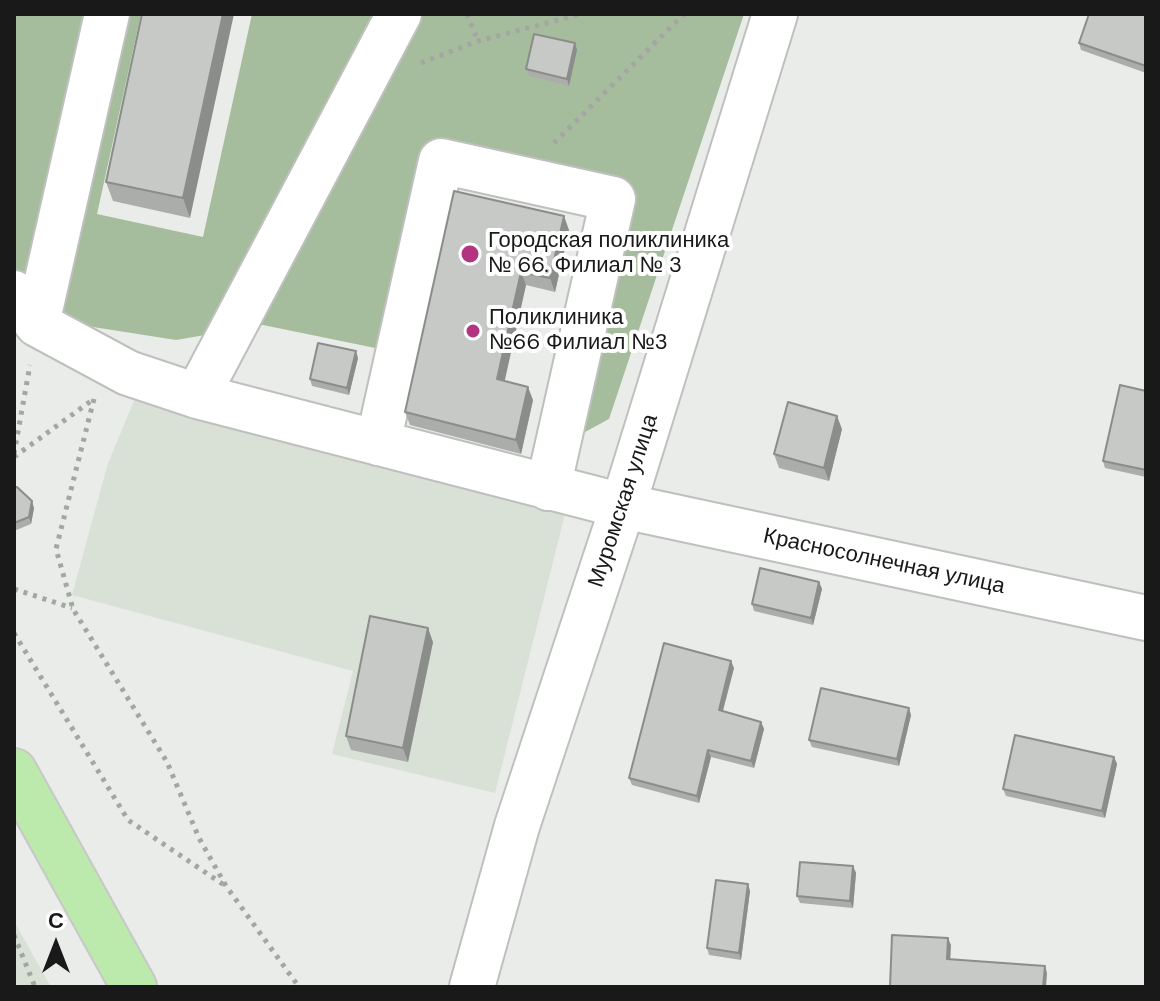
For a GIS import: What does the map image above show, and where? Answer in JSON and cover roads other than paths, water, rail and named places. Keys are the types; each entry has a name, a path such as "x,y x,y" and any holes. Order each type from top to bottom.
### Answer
{"main road":[{"path":"14,771 134,987"}],"street":[{"path":"26,308 107,14"},
{"path":"197,396 399,14"},
{"name":"Муромская улица","path":"472,987 517,826 623,506 775,14"},
{"path":"378,443 441,161 613,199 548,488"},
{"name":"Красносолнечная улица","path":"26,308 111,386 197,396 623,506 1146,618"}],"place":[{"name":"Городская поликлиника № 66. Филиал № 3","path":"470,254"},
{"name":"Поликлиника №66 Филиал №3","path":"473,331"}]}
